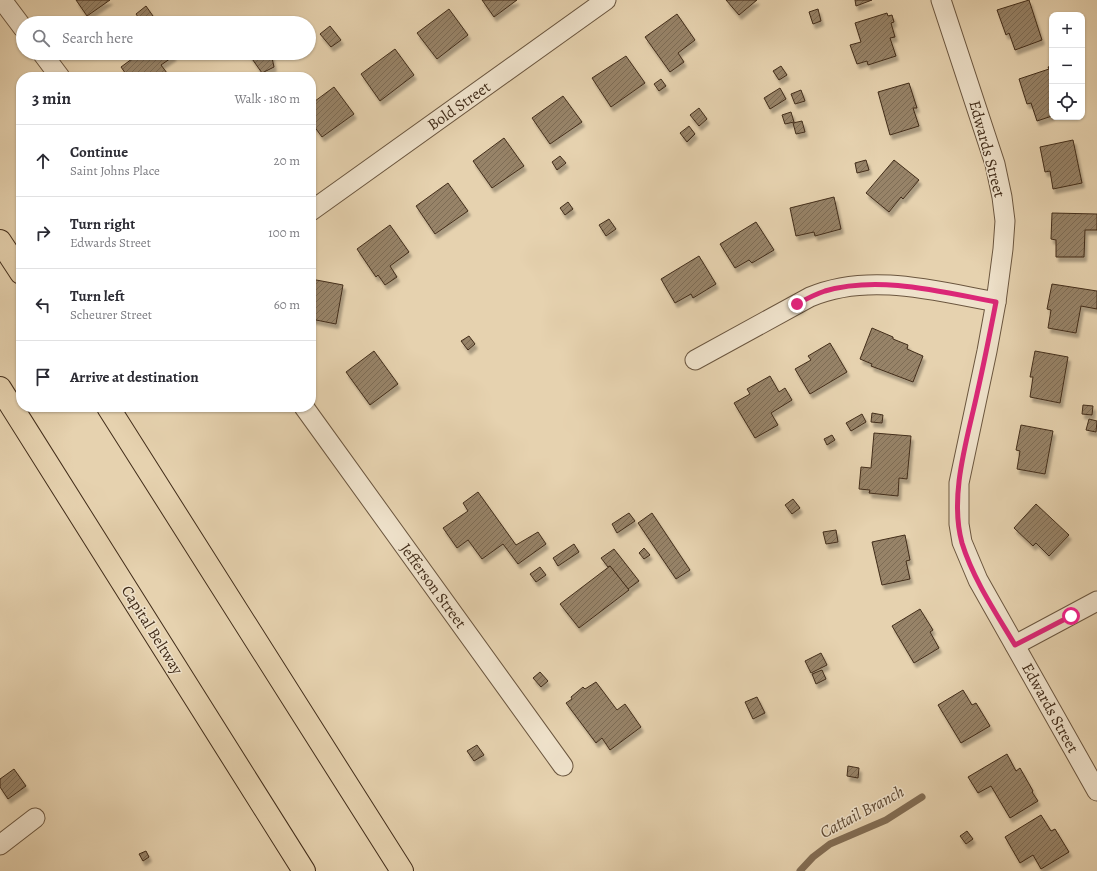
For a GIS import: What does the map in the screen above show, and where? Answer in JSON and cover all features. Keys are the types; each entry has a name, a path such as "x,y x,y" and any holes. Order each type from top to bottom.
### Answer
{"highway":[{"path":"0,241 16,265"},
{"name":"Capital Beltway","path":"0,388 304,871"},
{"path":"111,412 402,871"}],"street":[{"path":"2,0 16,19"},
{"name":"Bold Street","path":"316,207 606,0"},
{"name":"Edwards Street","path":"942,0 995,164 1002,197 1004,221 1003,249 996,302 959,483 959,524 962,542 978,580 1097,791"},
{"path":"47,60 56,72"},
{"path":"695,360 810,297 824,291 841,287 888,285 996,302"},
{"name":"Jefferson Street","path":"308,412 562,766"},
{"path":"1015,645 1097,601"},
{"path":"0,845 35,818"}],"building":[{"path":"76,0 110,0 87,16"},
{"path":"482,0 517,0 494,17"},
{"path":"726,0 757,0 739,15"},
{"path":"855,0 872,0 856,6"},
{"path":"1029,0 1042,40 1015,50 1009,33 1006,35 997,10"},
{"path":"146,6 153,16 137,16 136,14"},
{"path":"449,9 468,35 437,59 417,33"},
{"path":"818,9 821,21 813,24 809,12"},
{"path":"887,13 888,16 892,15 894,22 891,23 895,37 890,38 896,56 868,65 867,61 857,64 850,45 861,42 855,23"},
{"path":"677,14 695,40 678,53 684,62 670,72 645,37"},
{"path":"330,26 341,40 331,47 320,34"},
{"path":"395,49 414,75 380,101 361,74"},
{"path":"626,56 645,83 611,107 592,78"},
{"path":"130,60 168,60 161,65 166,72 124,72 121,67"},
{"path":"253,60 272,60 274,67 261,72"},
{"path":"781,66 787,75 779,80 773,71"},
{"path":"1049,69 1049,117 1037,121 1031,103 1027,104 1019,79"},
{"path":"661,79 666,86 659,91 654,84"},
{"path":"909,83 917,108 913,108 919,126 890,135 878,92"},
{"path":"334,87 354,114 322,137 316,129 316,100"},
{"path":"780,88 786,99 770,109 764,98"},
{"path":"801,90 805,101 795,104 791,94"},
{"path":"563,96 582,122 550,144 532,118"},
{"path":"699,108 707,119 699,126 690,115"},
{"path":"791,112 794,122 785,124 782,115"},
{"path":"802,121 805,132 796,134 793,123"},
{"path":"689,126 695,134 687,142 680,133"},
{"path":"504,138 524,166 492,188 473,161"},
{"path":"1073,140 1082,183 1053,189 1050,171 1045,172 1040,147"},
{"path":"560,156 566,163 557,170 552,162"},
{"path":"866,160 869,170 857,173 855,163"},
{"path":"894,160 919,180 903,199 901,197 889,212 866,193"},
{"path":"448,183 468,211 435,234 416,206"},
{"path":"834,197 841,229 815,236 814,232 796,236 790,208"},
{"path":"568,202 573,209 565,215 560,208"},
{"path":"1052,213 1097,214 1097,230 1085,230 1084,257 1056,257 1056,240 1051,239"},
{"path":"609,219 616,229 606,236 599,225"},
{"path":"756,222 774,250 752,263 749,260 735,268 720,244"},
{"path":"390,225 409,252 390,266 397,277 385,285 378,275 376,277 357,249"},
{"path":"699,256 716,284 693,298 691,294 675,303 661,279"},
{"path":"316,280 343,285 336,324 316,320"},
{"path":"1052,284 1097,291 1097,309 1081,306 1076,333 1048,328 1051,310 1047,309"},
{"path":"872,328 908,345 907,349 923,356 913,382 871,366 872,364 860,359"},
{"path":"469,336 475,344 468,350 461,341"},
{"path":"830,343 847,372 810,394 795,369 811,360 808,356"},
{"path":"374,351 398,384 370,405 346,372"},
{"path":"1035,351 1068,357 1060,403 1030,397 1033,377 1030,377"},
{"path":"770,376 779,392 785,388 792,400 771,413 778,425 755,438 734,403 750,394 747,389"},
{"path":"1083,405 1093,406 1092,415 1082,414"},
{"path":"872,413 883,415 882,423 871,422"},
{"path":"862,414 866,422 851,431 846,423"},
{"path":"1089,419 1097,421 1096,432 1086,430"},
{"path":"1021,425 1053,431 1045,474 1017,469 1020,451 1016,450"},
{"path":"874,433 911,436 907,479 899,478 898,496 869,493 870,490 859,489 861,467 871,468"},
{"path":"832,435 835,440 827,445 824,439"},
{"path":"478,492 516,545 538,532 546,544 518,564 503,544 482,559 468,540 457,548 443,528 468,511 463,503"},
{"path":"793,499 800,508 792,514 785,505"},
{"path":"1036,504 1069,535 1049,556 1036,543 1033,546 1014,528"},
{"path":"629,513 635,521 617,533 612,524"},
{"path":"652,513 690,570 676,579 638,523"},
{"path":"836,530 838,542 826,544 823,532"},
{"path":"905,535 910,560 906,561 910,579 882,585 872,542"},
{"path":"574,544 579,552 558,566 553,558"},
{"path":"644,548 650,555 644,559 639,553"},
{"path":"614,549 639,581 628,589 610,566 608,567 601,558"},
{"path":"610,566 629,590 579,628 560,604"},
{"path":"540,567 546,575 536,582 530,574"},
{"path":"920,609 933,630 930,632 939,648 914,663 892,626"},
{"path":"821,653 827,665 811,673 805,661"},
{"path":"822,670 826,679 816,684 812,674"},
{"path":"540,672 548,681 541,687 533,678"},
{"path":"596,682 617,710 625,704 641,727 610,750 602,738 596,743 566,703 583,687 585,689"},
{"path":"963,690 972,705 976,703 990,726 961,743 938,705"},
{"path":"757,697 765,713 753,719 745,702"},
{"path":"477,745 484,755 474,761 467,751"},
{"path":"1007,754 1016,771 1020,768 1038,801 1010,818 991,786 978,793 968,777"},
{"path":"848,766 859,768 858,778 847,776"},
{"path":"14,769 26,786 8,799 0,787 0,779"},
{"path":"1041,815 1051,831 1055,829 1069,852 1041,869 1033,855 1020,863 1005,837"},
{"path":"967,831 973,839 966,844 960,836"},
{"path":"146,851 149,857 143,861 139,854"}],"waterway":[{"name":"Cattail Branch","path":"800,871 813,857 830,844 886,820 922,797"}],"route":[{"path":"797,304 824,291 841,287 868,285 888,285 913,288 996,302 959,483 958,507 962,542 978,580 1015,645 1071,616"}]}
